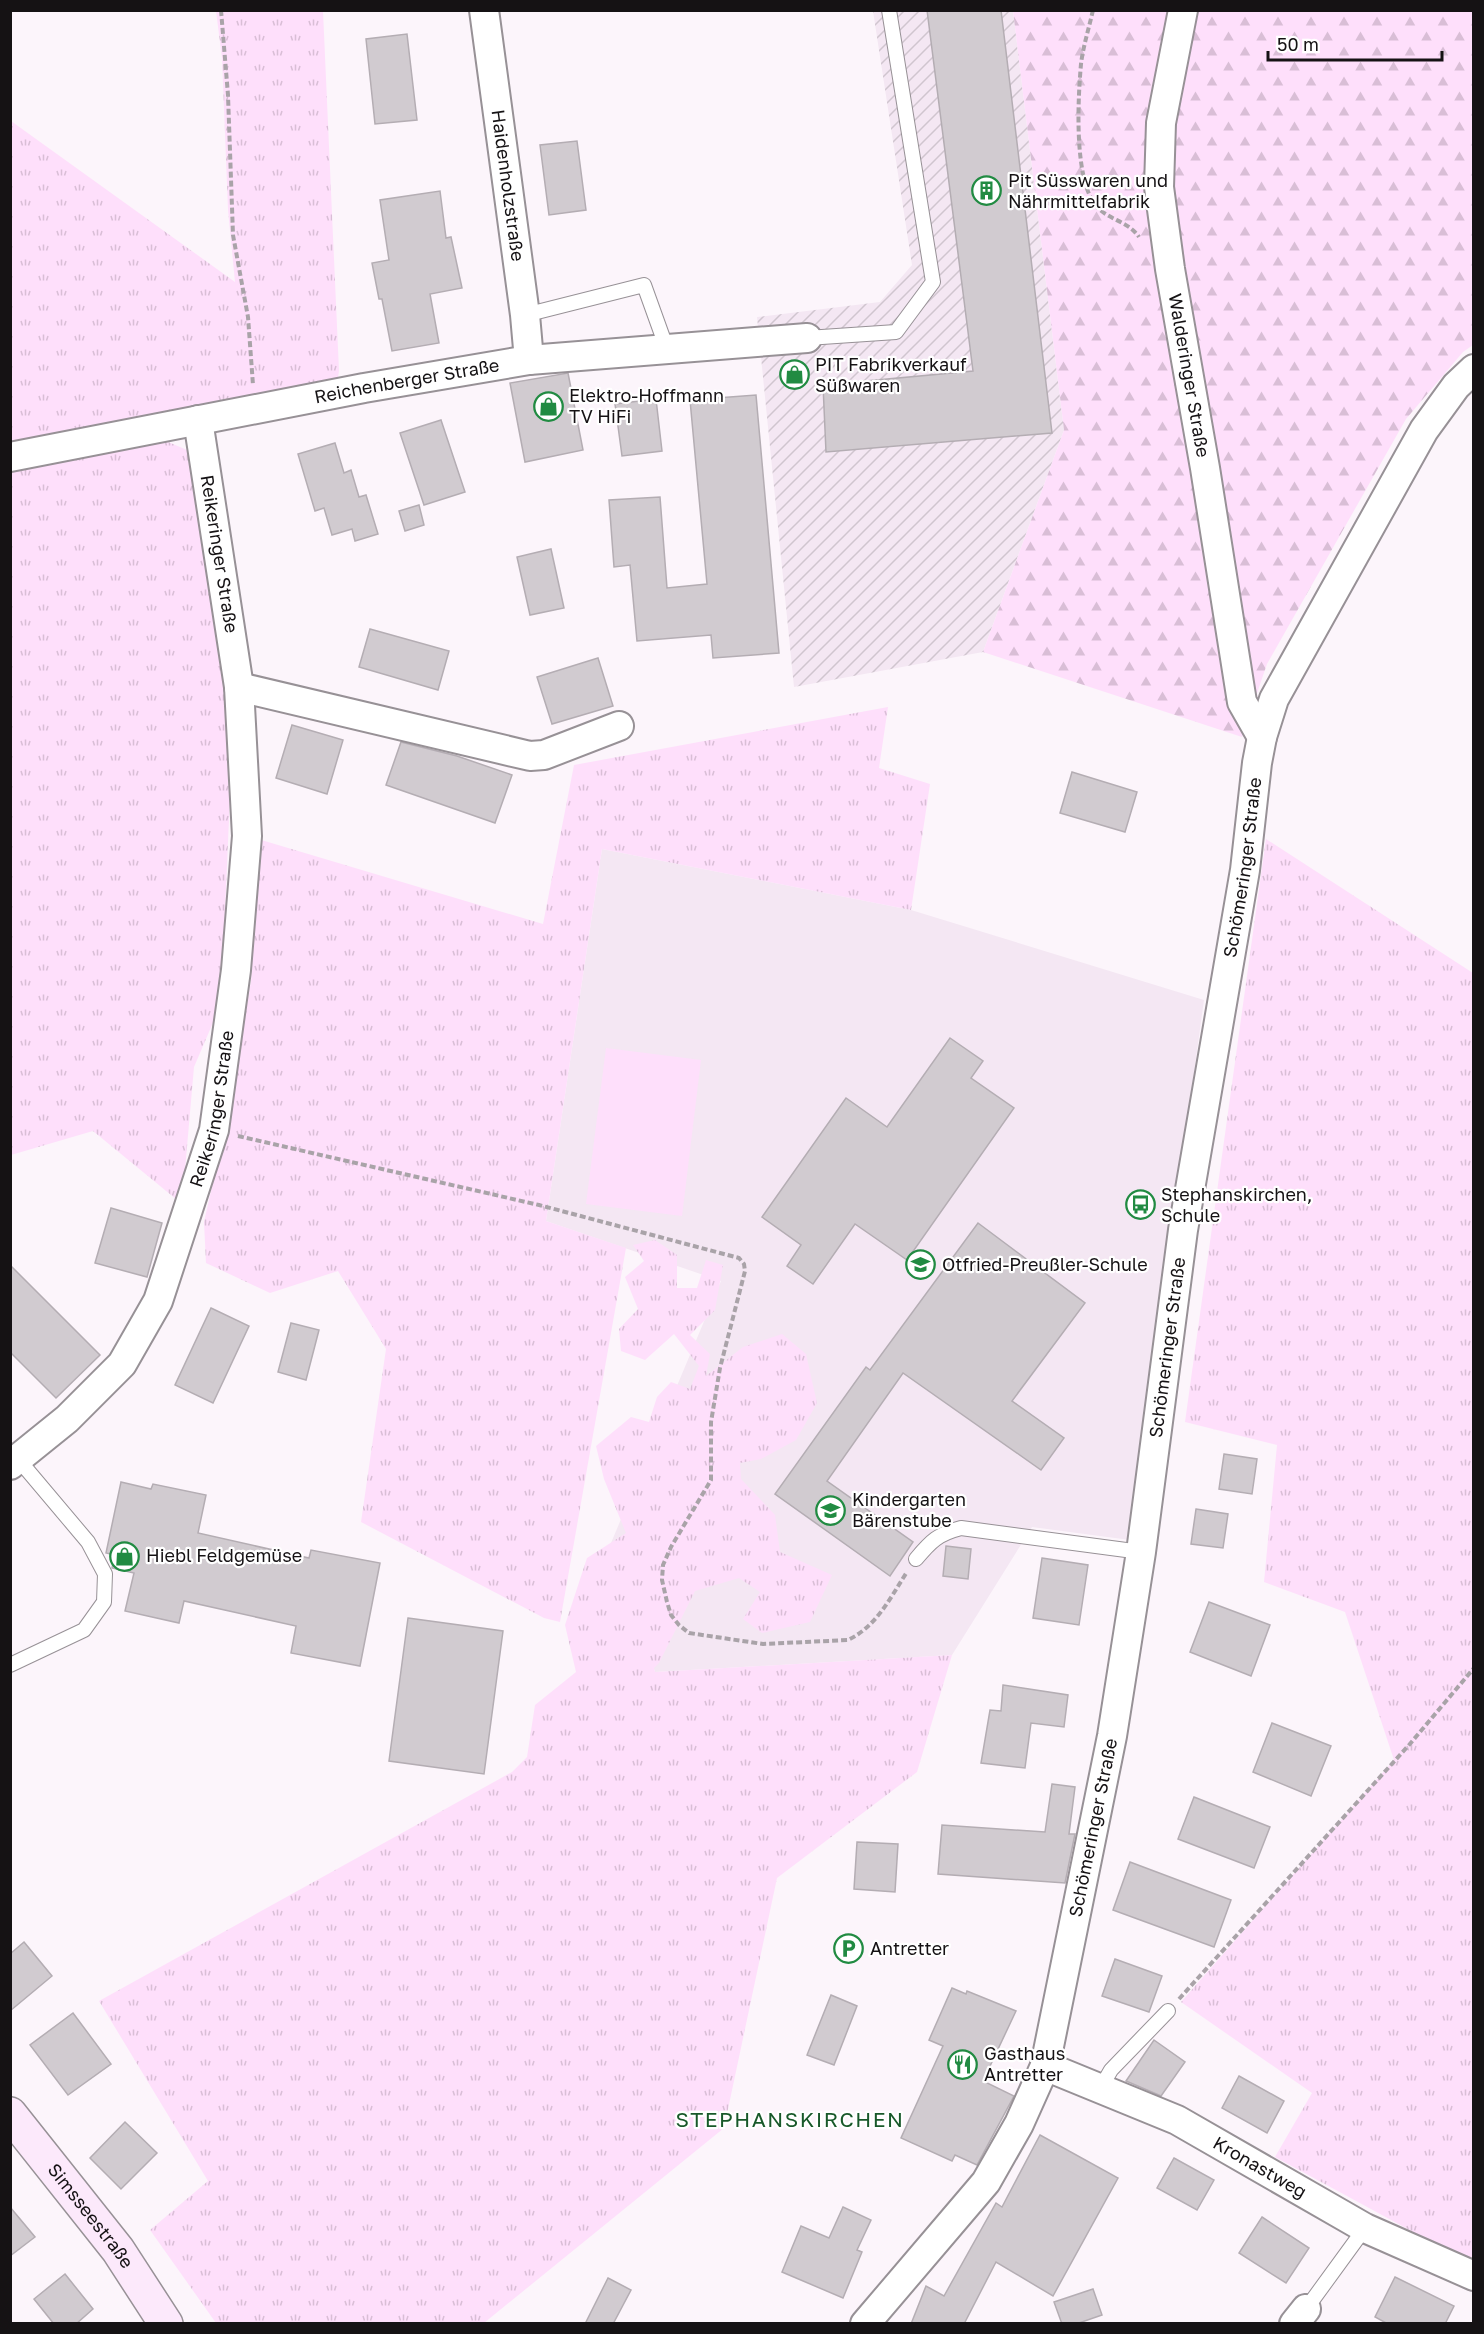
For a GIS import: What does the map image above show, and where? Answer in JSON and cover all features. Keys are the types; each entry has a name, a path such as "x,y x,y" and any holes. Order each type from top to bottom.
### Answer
{"main road":[{"name":"Simsseestraße","path":"10,2114 118,2250 166,2324"}],"street":[{"name":"Haidenholzstraße","path":"484,10 529,360"},
{"name":"Walderinger Straße","path":"1183,10 1161,123 1160,187 1170,269 1205,468 1242,702 1262,737"},
{"name":"Reichenberger Straße","path":"10,457 364,388 529,360 807,338"},
{"name":"Schömeringer Straße","path":"865,2324 986,2182 1019,2124 1045,2066 1112,1736 1140,1552 1183,1230 1244,881 1262,737 1274,699 1424,430 1456,386 1473,369"},
{"name":"Reikeringer Straße","path":"14,1462 67,1419 122,1364 158,1301 214,1130 236,970 248,836 239,687 198,420"},
{"path":"239,687 530,756 544,755 619,726"},
{"name":"Kronastweg","path":"1045,2066 1177,2120 1365,2228 1473,2276"}],"lane":[{"path":"807,338 896,332 933,282 889,10"},
{"path":"525,315 644,285 667,349"},
{"path":"10,1665 84,1630 104,1602 105,1574 88,1542 14,1462"},
{"path":"916,1559 931,1540 961,1528 1140,1552"},
{"path":"1100,2089 1111,2070 1168,2011"},
{"path":"1300,2316 1365,2228"}],"path":[{"path":"221,10 228,95 233,235 248,317 254,410"},
{"path":"1093,10 1081,63 1079,146 1085,184 1098,208 1134,230 1149,253 1170,269"},
{"path":"214,1130 539,1205 739,1258 744,1264 745,1271 720,1368 711,1422 711,1480 671,1547 663,1565 662,1580 671,1615 689,1634 763,1644 848,1640 861,1634 873,1624 916,1559"},
{"path":"1168,2011 1409,1745 1473,1668"}],"shaded area":[{"path":"873,11 1013,11 1064,430 983,652 794,687 757,317 880,302 912,265"},
{"name":"Otfried-Preußler-Schule","path":"602,849 911,910 1204,1000 1130,1540 1032,1527 952,1655 655,1672 611,1543 721,1281 546,1221"}],"green space":[{"path":"216,11 323,11 339,371 337,383 11,446 11,121 235,282 228,210 222,58"},
{"path":"1013,11 1473,11 1473,345 1463,352 1406,419 1267,664 1242,737 983,652 1064,430"},
{"path":"166,441 187,450 196,474 232,750 221,1004 194,1067 182,1204 93,1131 11,1155 11,471"},
{"path":"888,707 879,768 930,784 911,910 602,849 546,1221 626,1248 560,1622 544,1618 361,1522 386,1349 338,1271 270,1293 206,1263 204,1222 229,1111 251,981 258,839 543,924 574,765"},
{"path":"1266,839 1473,973 1473,2258 1452,2253 1275,2157 1312,2093 1181,2002 1394,1760 1345,1612 1264,1582 1277,1445 1185,1422"},
{"path":"606,1048 701,1060 682,1216 586,1204"},
{"path":"655,1240 677,1255 677,1288 697,1288 706,1260 723,1265 715,1310 690,1335 710,1354 706,1376 743,1347 782,1334 806,1354 817,1403 796,1440 761,1459 740,1463 741,1479 775,1515 780,1552 832,1575 810,1622 762,1633 743,1619 760,1592 739,1578 695,1591 659,1663 654,1668 655,1672 952,1655 917,1772 777,1878 724,2128 484,2323 216,2323 150,2230 208,2181 99,2001 512,1772 527,1757 535,1705 576,1672 565,1625 587,1558 626,1533 604,1479 596,1446 631,1417 649,1422 657,1397 671,1382 690,1389 699,1366 674,1334 645,1360 621,1351 619,1329 638,1309 625,1277 644,1261 633,1245"}],"building":[{"name":"Pit Süsswaren und Nährmittelfabrik","path":"927,10 1001,10 1052,433 826,452 823,385 973,371"},
{"path":"407,34 417,120 375,124 366,39"},
{"path":"577,141 586,210 549,215 540,145"},
{"path":"440,191 446,238 451,237 462,288 430,294 439,343 392,351 372,263 389,260 380,200"},
{"path":"568,373 583,450 525,462 510,383"},
{"path":"756,395 779,653 713,658 711,635 637,641 630,565 614,567 609,500 660,497 667,588 707,584 690,400"},
{"path":"656,399 662,451 622,456 615,404"},
{"path":"441,420 465,492 424,505 400,433"},
{"path":"335,443 344,473 351,470 359,497 366,495 378,534 355,541 352,529 332,535 324,508 315,511 298,454"},
{"path":"419,505 424,525 405,531 399,511"},
{"path":"551,549 564,608 530,615 517,557"},
{"path":"370,629 449,651 438,690 359,667"},
{"path":"598,658 613,706 552,724 537,677"},
{"path":"292,725 343,740 327,794 276,778"},
{"path":"401,742 457,756 512,775 495,823 386,785"},
{"path":"1072,772 1137,792 1125,832 1060,813"},
{"path":"950,1038 983,1061 971,1078 1014,1108 907,1260 855,1224 813,1284 787,1266 801,1245 762,1217 846,1098 887,1127"},
{"path":"111,1208 162,1223 147,1277 95,1263"},
{"path":"978,1223 1085,1303 1012,1401 1064,1438 1041,1470 903,1373 827,1481 913,1542 890,1576 775,1494 866,1367 870,1370"},
{"path":"10,1265 100,1355 56,1398 10,1352"},
{"path":"211,1308 249,1326 213,1403 175,1385"},
{"path":"291,1323 319,1330 306,1380 278,1372"},
{"path":"1224,1454 1257,1459 1252,1494 1219,1489"},
{"path":"121,1482 151,1489 153,1484 206,1495 198,1533 309,1558 311,1550 380,1563 360,1666 291,1653 296,1626 184,1601 179,1623 125,1611 134,1573 112,1568 115,1555 106,1553"},
{"path":"1196,1509 1228,1514 1223,1548 1191,1544"},
{"path":"946,1546 971,1549 968,1579 943,1576"},
{"path":"1042,1558 1088,1565 1079,1625 1033,1618"},
{"path":"1209,1602 1270,1625 1251,1676 1190,1652"},
{"path":"408,1618 503,1631 484,1774 389,1761"},
{"path":"1003,1685 1068,1695 1064,1727 1031,1723 1025,1768 981,1763 990,1710 1001,1711"},
{"path":"1272,1723 1331,1746 1311,1796 1253,1772"},
{"path":"1052,1784 1075,1787 1069,1834 1075,1834 1065,1883 938,1874 942,1825 1045,1832"},
{"path":"1194,1797 1270,1827 1254,1868 1178,1839"},
{"path":"857,1842 898,1844 895,1892 854,1889"},
{"path":"1130,1862 1231,1900 1214,1947 1113,1910"},
{"path":"24,1942 52,1976 10,2011 10,1954"},
{"path":"1115,1959 1162,1976 1149,2012 1102,1996"},
{"name":"Gasthaus Antretter","path":"952,1988 966,1994 967,1991 1016,2011 983,2081 1014,2096 977,2165 955,2155 952,2161 901,2138 943,2046 929,2040"},
{"path":"831,1995 857,2006 834,2065 807,2055"},
{"path":"73,2013 111,2064 68,2095 30,2045"},
{"path":"1154,2040 1185,2062 1161,2096 1126,2081"},
{"path":"1239,2076 1284,2101 1267,2133 1222,2108"},
{"path":"125,2122 157,2153 121,2189 90,2158"},
{"path":"1040,2135 1118,2178 1053,2296 996,2262 964,2324 911,2324 926,2286 944,2296 996,2203 1002,2207"},
{"path":"1174,2158 1214,2180 1197,2210 1157,2188"},
{"path":"10,2207 35,2237 10,2256"},
{"path":"843,2207 871,2220 857,2250 862,2252 843,2298 782,2272 801,2226 829,2238"},
{"path":"1262,2217 1309,2248 1286,2283 1239,2253"},
{"path":"65,2274 93,2309 76,2324 54,2324 34,2299"},
{"path":"1395,2277 1454,2306 1445,2324 1388,2324 1375,2317"},
{"path":"608,2278 631,2290 613,2324 585,2324"},
{"path":"1093,2289 1102,2315 1076,2324 1062,2324 1054,2302"}],"place":[{"name":"Pit Süsswaren und Nährmittelfabrik","path":"987,191"},
{"name":"PIT Fabrikverkauf Süßwaren","path":"794,375"},
{"name":"Elektro-Hoffmann TV HiFi","path":"548,406"},
{"name":"Stephanskirchen, Schule","path":"1140,1205"},
{"name":"Otfried-Preußler-Schule","path":"921,1265"},
{"name":"Kindergarten Bärenstube","path":"831,1510"},
{"name":"Hiebl Feldgemüse","path":"125,1556"},
{"name":"Antretter","path":"849,1949"},
{"name":"Gasthaus Antretter","path":"963,2064"}],"district":[{"name":"STEPHANSKIRCHEN","path":"790,2120"}]}
